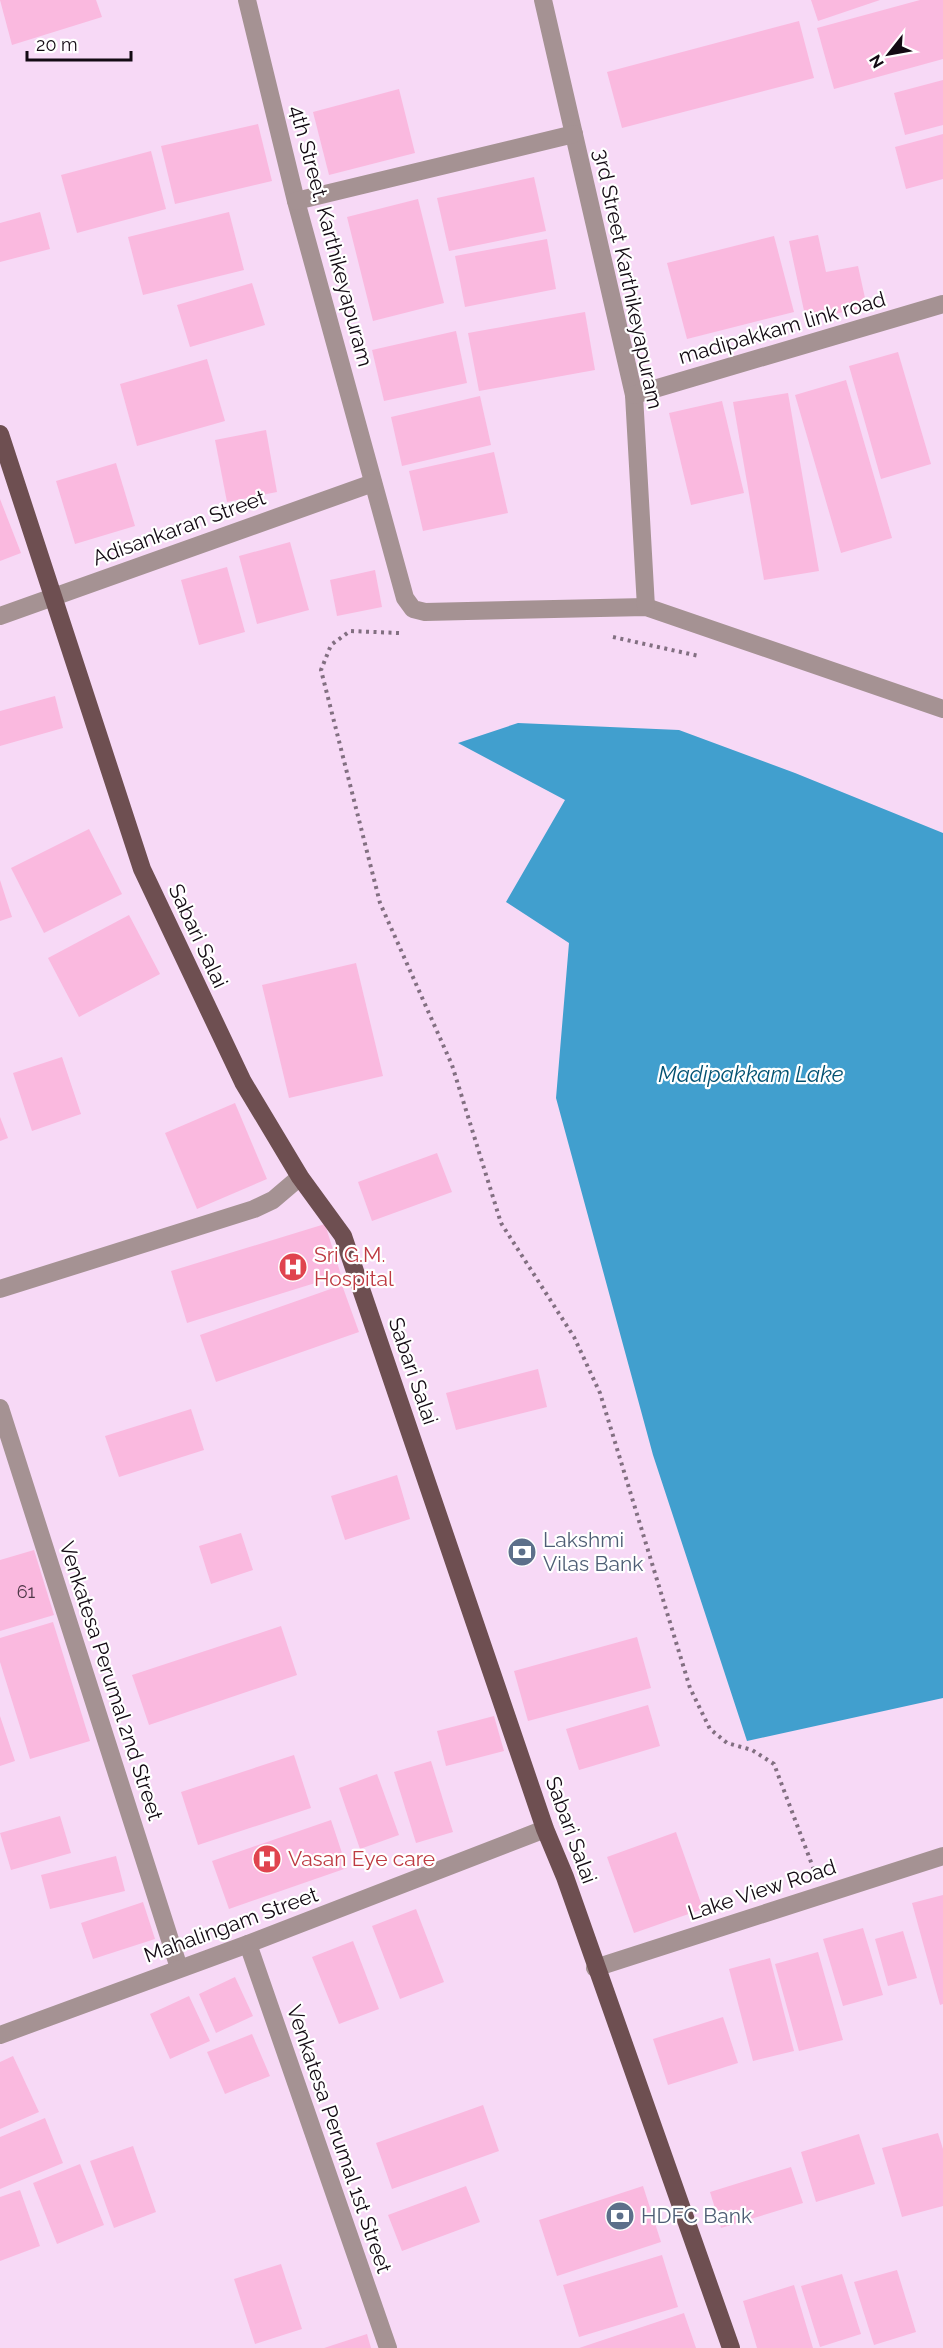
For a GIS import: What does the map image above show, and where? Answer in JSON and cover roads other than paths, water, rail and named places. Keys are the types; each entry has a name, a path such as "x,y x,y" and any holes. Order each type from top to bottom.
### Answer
{"main road":[{"name":"Sabari Salai","path":"0,434 142,868 243,1082 300,1177 343,1236 545,1829 565,1877 595,1968 732,2348"}],"street":[{"name":"4th Street, Karthikeyapuram","path":"247,0 296,201 405,598 413,609 418,611 646,607"},
{"name":"3rd Street Karthikeyapuram","path":"543,0 634,395 646,607"},
{"path":"296,201 574,134"},
{"name":"madipakkam link road","path":"634,395 943,304"},
{"name":"Adisankaran Street","path":"0,616 373,483"},
{"path":"646,607 943,709"},
{"path":"0,1289 254,1209 273,1200 300,1177"},
{"name":"Venkatesa Perumal 2nd Street","path":"0,1408 179,1968"},
{"name":"Mahalingam Street","path":"0,2035 248,1944 545,1829"},
{"name":"Lake View Road","path":"595,1968 943,1856"},
{"name":"Venkatesa Perumal 1st Street","path":"248,1944 387,2348"}],"water":[{"name":"Madipakkam Lake","path":"518,723 679,730 795,773 943,833 943,1698 747,1741 653,1455 556,1098 569,943 506,902 565,800 458,743"}],"place":[{"name":"Sri G.M. Hospital","path":"293,1267"},
{"name":"Lakshmi Vilas Bank","path":"522,1552"},
{"name":"Vasan Eye care","path":"267,1859"},
{"name":"HDFC Bank","path":"620,2216"}]}
